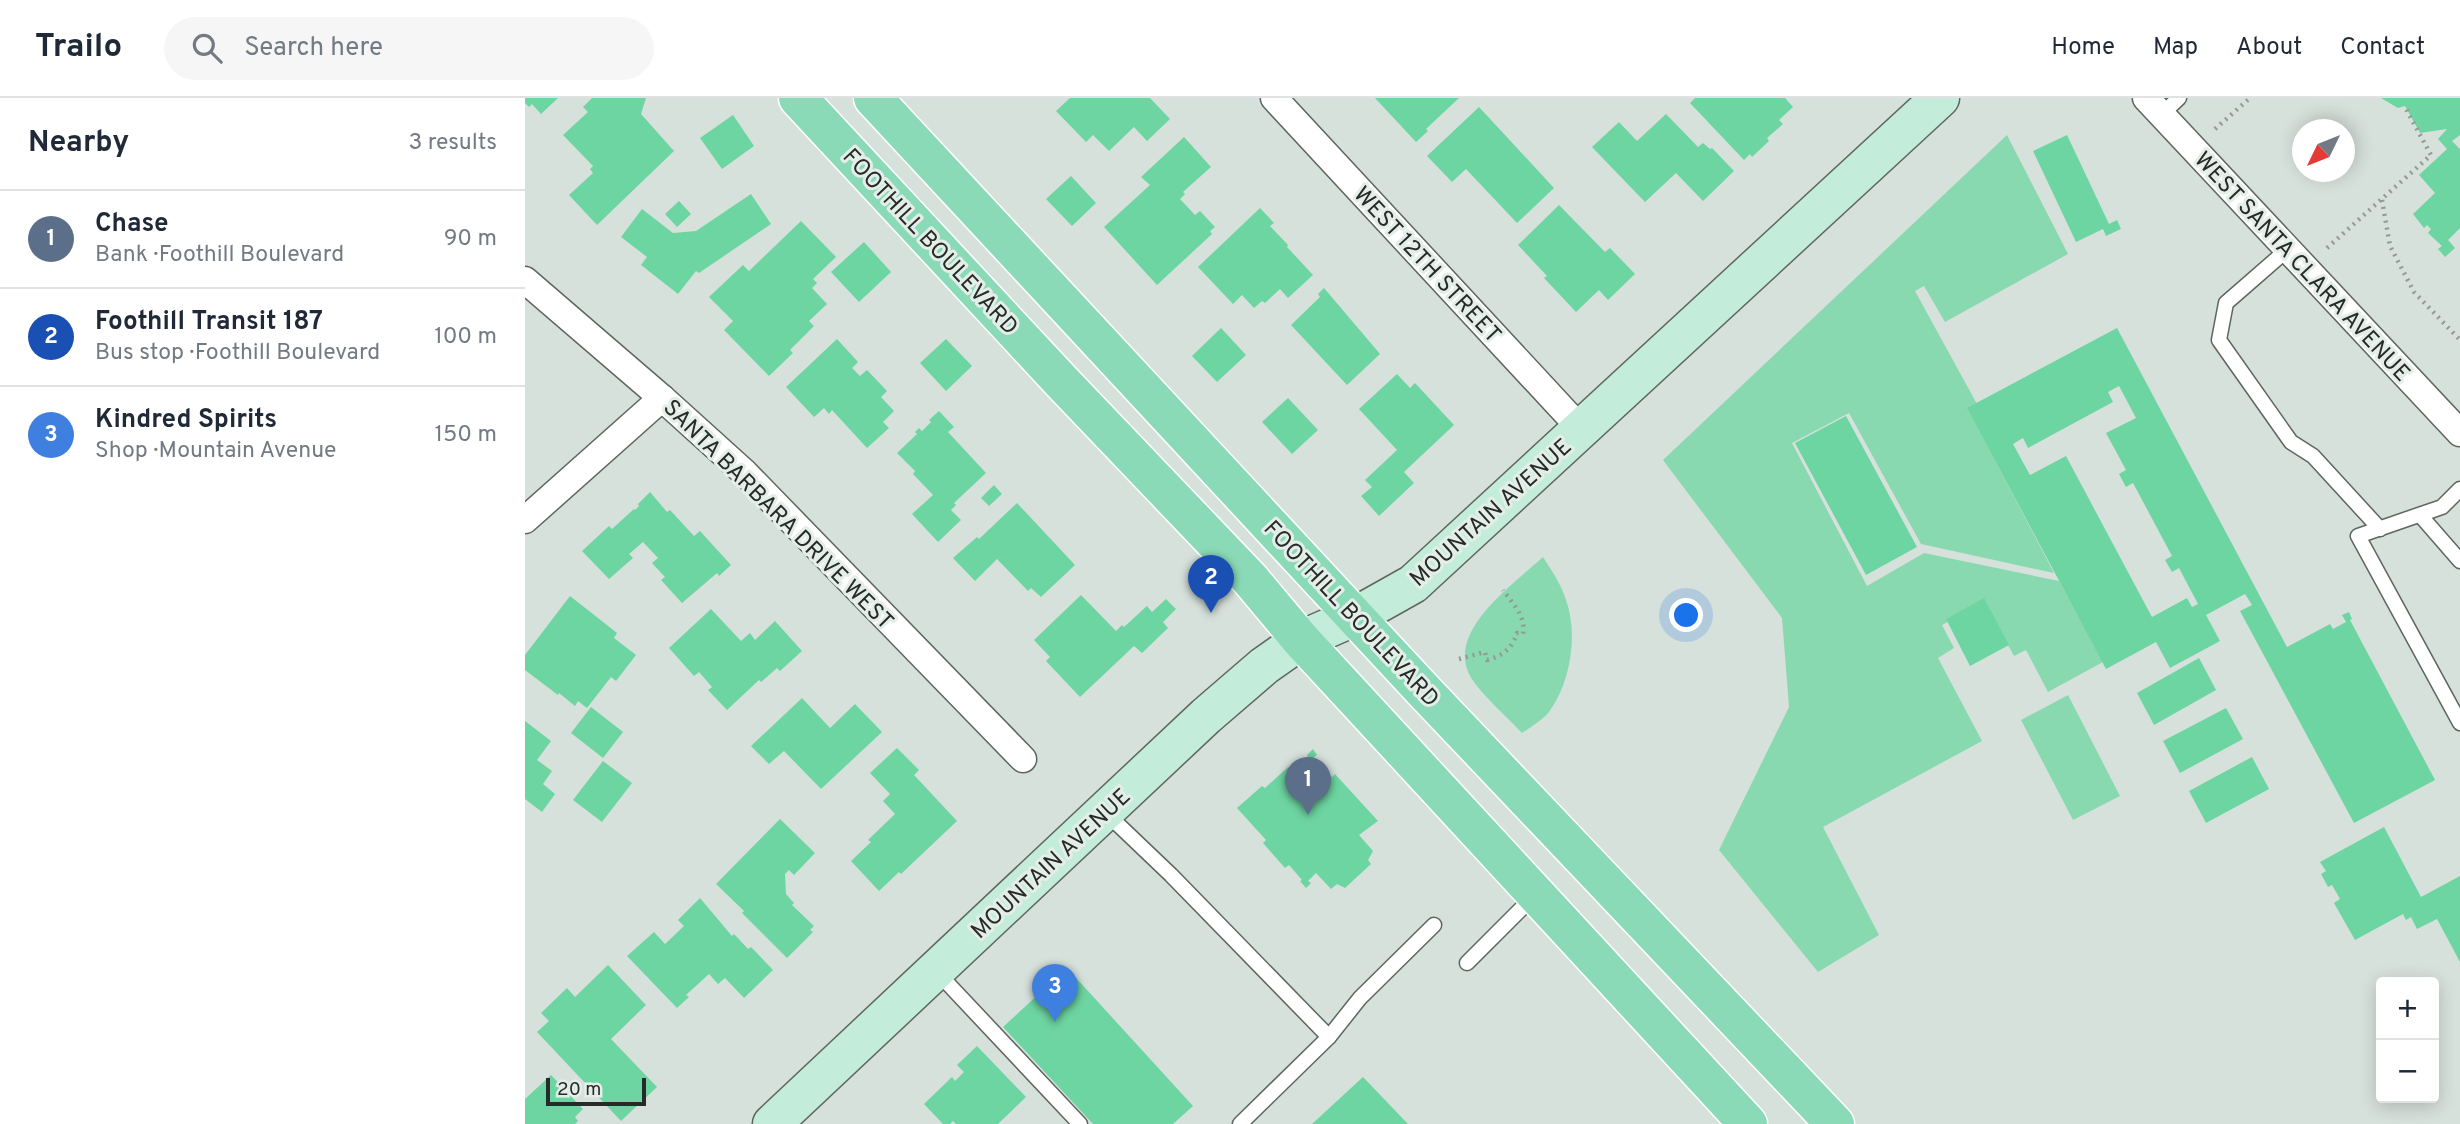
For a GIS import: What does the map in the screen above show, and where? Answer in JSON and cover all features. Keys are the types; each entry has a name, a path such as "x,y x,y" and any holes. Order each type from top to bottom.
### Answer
{"main road":[{"name":"FOOTHILL BOULEVARD","path":"797,98 1250,579 1301,640 1748,1124"},
{"name":"FOOTHILL BOULEVARD","path":"873,98 1422,689 1835,1124"},
{"name":"MOUNTAIN AVENUE","path":"772,1124 1206,716 1264,666 1301,640 1356,616 1413,584 1940,98"}],"street":[{"name":"WEST 12TH STREET","path":"1274,98 1582,430"},
{"name":"WEST SANTA CLARA AVENUE","path":"2162,104 2288,249 2460,433"},
{"name":"SANTA BARBARA DRIVE WEST","path":"525,281 745,473 1023,759"},
{"path":"525,520 662,398"}],"lane":[{"path":"2288,249 2226,303 2219,340 2291,442 2313,456 2380,529"},
{"path":"2460,489 2442,507 2358,536 2460,723"},
{"path":"2420,515 2460,561"},
{"path":"1105,812 1171,875 1329,1037"},
{"path":"1467,963 1536,894"},
{"path":"1240,1124 1329,1037 1360,998 1434,925"},
{"path":"936,970 1080,1124"}],"path":[{"path":"2215,129 2250,98"},
{"path":"2327,249 2431,155 2406,109"},
{"path":"2382,200 2390,246 2414,292 2460,340"},
{"path":"1459,659 1485,652 1487,660 1499,657 1510,649 1517,634 1523,634 1524,625 1519,610 1503,590"}],"green space":[{"path":"2007,135 2068,254 1945,322 1924,286 1915,291 1977,404 1968,409 2054,573 1921,544 1849,413 1792,443 1867,586 1924,553 2059,581 2103,662 2048,692 2026,650 2014,656 1985,603 1942,625 1954,648 1938,658 1982,741 1823,827 1879,935 1818,972 1719,850 1789,707 1782,618 1663,460"},
{"path":"1543,557 1562,588 1570,613 1571,656 1563,684 1551,709 1522,733 1474,682 1466,664 1466,647 1484,612"},
{"path":"2068,695 2120,796 2073,820 2021,720"}],"building":[{"path":"525,98 558,98 541,114 532,104 529,107 525,103"},
{"path":"592,98 646,98 641,114 674,151 597,225 569,195 593,173 590,169 593,166 563,135 588,112 583,107"},
{"path":"1070,98 1150,98 1170,119 1147,141 1134,127 1109,151 1093,135 1086,142 1056,111"},
{"path":"1375,98 1459,98 1416,142"},
{"path":"1695,98 1785,98 1793,107 1779,120 1783,124 1767,138 1769,141 1752,157 1750,154 1744,160 1690,103"},
{"path":"2381,98 2460,98 2460,135 2452,141 2460,149 2460,228 2448,240 2455,248 2445,257 2438,249 2442,246 2428,233 2431,229 2427,225 2424,228 2413,214 2435,193 2419,175 2447,149 2438,139 2447,129 2420,133 2405,106 2398,108"},
{"path":"1479,107 1554,188 1517,223 1466,169 1452,182 1427,156"},
{"path":"1666,114 1698,147 1703,143 1712,148 1734,171 1703,201 1676,173 1645,202 1592,147 1619,122 1637,141"},
{"path":"733,115 754,146 722,169 700,138"},
{"path":"2067,135 2109,224 2117,220 2121,229 2106,236 2103,229 2076,242 2033,151"},
{"path":"1184,137 1211,167 1183,192 1185,194 1180,199 1195,215 1200,211 1215,227 1210,231 1212,234 1157,285 1104,227 1150,185 1141,177"},
{"path":"1071,176 1096,203 1072,226 1046,199"},
{"path":"751,194 771,224 699,273 696,271 678,294 641,265 647,257 621,237 642,209 673,233 696,231"},
{"path":"679,201 691,214 677,227 665,214"},
{"path":"1559,205 1605,252 1610,248 1635,274 1608,300 1599,290 1576,312 1518,245"},
{"path":"1260,208 1274,223 1270,226 1313,275 1288,298 1280,289 1265,303 1262,301 1254,308 1242,295 1233,304 1198,267"},
{"path":"801,221 836,257 813,279 817,283 812,288 827,304 809,321 814,326 790,350 793,353 769,376 724,330 733,321 709,297 743,265 749,271"},
{"path":"864,242 891,272 859,302 831,272"},
{"path":"1324,288 1380,354 1347,385 1291,325 1320,297 1318,294"},
{"path":"1221,328 1246,355 1217,382 1192,356"},
{"path":"2117,328 2287,647 2330,624 2333,629 2346,622 2342,615 2349,612 2352,619 2350,620 2435,780 2354,823 2240,611 2252,605 2245,594 2206,615 2220,641 2170,668 2156,642 2106,669 1967,408","holes":["2119,386 2136,418 2106,433 2126,470 2119,474 2126,487 2133,483 2172,556 2165,560 2172,572 2179,568 2198,604 2192,607 2187,598 2152,617 2066,456 2030,475 2013,444 2023,438 2028,448 2113,402 2108,392"]},
{"path":"837,339 858,362 852,368 860,376 867,370 887,391 881,397 894,411 883,422 889,428 867,448 832,410 829,414 824,408 814,417 786,387"},
{"path":"946,339 972,366 946,391 920,363"},
{"path":"1397,374 1410,388 1415,383 1454,425 1404,472 1414,483 1379,516 1361,496 1372,487 1365,480 1397,450 1359,409"},
{"path":"1288,398 1318,430 1292,454 1262,422"},
{"path":"939,411 954,427 948,432 986,473 954,503 956,505 951,510 961,520 938,542 912,514 933,495 897,453 917,434 915,432 919,428 922,431 931,422 929,420"},
{"path":"1846,416 1917,547 1866,575 1795,443"},
{"path":"994,485 1002,494 989,506 981,498"},
{"path":"650,492 667,512 670,510 694,536 700,531 731,565 719,576 717,573 682,603 661,580 665,577 652,563 658,558 643,542 629,554 633,558 609,579 582,551 609,526 612,529 635,510"},
{"path":"1017,503 1075,565 1041,597 1031,588 1028,591 997,559 975,581 953,558 977,537 979,539"},
{"path":"1081,595 1116,631 1147,606 1152,612 1166,599 1176,609 1163,622 1168,628 1142,653 1134,646 1080,697 1046,661 1050,657 1034,640"},
{"path":"570,596 617,633 614,638 636,655 616,681 611,677 587,708 578,701 575,706 525,670 525,655"},
{"path":"1984,598 2009,645 1970,666 1946,619"},
{"path":"711,609 741,641 750,633 755,640 775,621 802,651 780,671 777,668 761,682 759,680 727,710 708,690 712,687 699,672 694,676 669,648"},
{"path":"2199,658 2216,690 2154,725 2137,693"},
{"path":"802,698 830,728 855,704 882,732 821,789 784,751 769,764 751,746"},
{"path":"591,707 623,732 603,758 571,733"},
{"path":"2226,708 2243,739 2180,773 2163,741"},
{"path":"525,721 551,741 537,760 552,771 543,784 555,794 542,812 525,799"},
{"path":"897,748 919,770 914,775 957,821 879,891 851,861 895,814 883,801 890,794 870,773"},
{"path":"1313,749 1317,755 1314,757 1332,777 1335,774 1378,821 1359,835 1373,851 1368,860 1371,864 1345,888 1337,884 1331,889 1316,873 1308,881 1311,883 1306,888 1289,865 1285,868 1263,843 1266,840 1237,808 1288,767 1292,771"},
{"path":"2252,757 2269,789 2206,823 2189,791"},
{"path":"603,761 632,783 602,822 573,800"},
{"path":"780,819 815,853 794,875 789,870 785,874 786,894 794,903 792,905 814,926 810,930 813,932 787,958 716,884"},
{"path":"2384,827 2421,897 2460,876 2460,962 2437,919 2417,929 2411,917 2406,920 2403,914 2355,940 2334,903 2340,899 2332,885 2328,887 2321,874 2326,871 2320,862"},
{"path":"700,898 732,936 734,934 748,949 751,947 773,970 744,998 725,978 718,984 709,974 686,995 689,997 677,1008 627,956 654,932 665,944 684,926 678,920"},
{"path":"608,965 646,1005 611,1039 657,1087 621,1121 537,1032 549,1021 541,1013 567,988 575,997"},
{"path":"1067,968 1193,1106 1173,1124 1093,1124 1003,1027"},
{"path":"977,1046 1026,1097 998,1124 956,1124 953,1121 943,1124 924,1104 952,1077 955,1081 964,1072 957,1065"},
{"path":"551,1075 583,1109 575,1117 578,1121 575,1124 525,1124 525,1099"},
{"path":"1363,1077 1408,1124 1312,1124"}],"place":[{"name":"Foothill Transit 187","path":"1211,613"},
{"name":"Chase","path":"1308,815"},
{"name":"Kindred Spirits","path":"1055,1022"}]}
